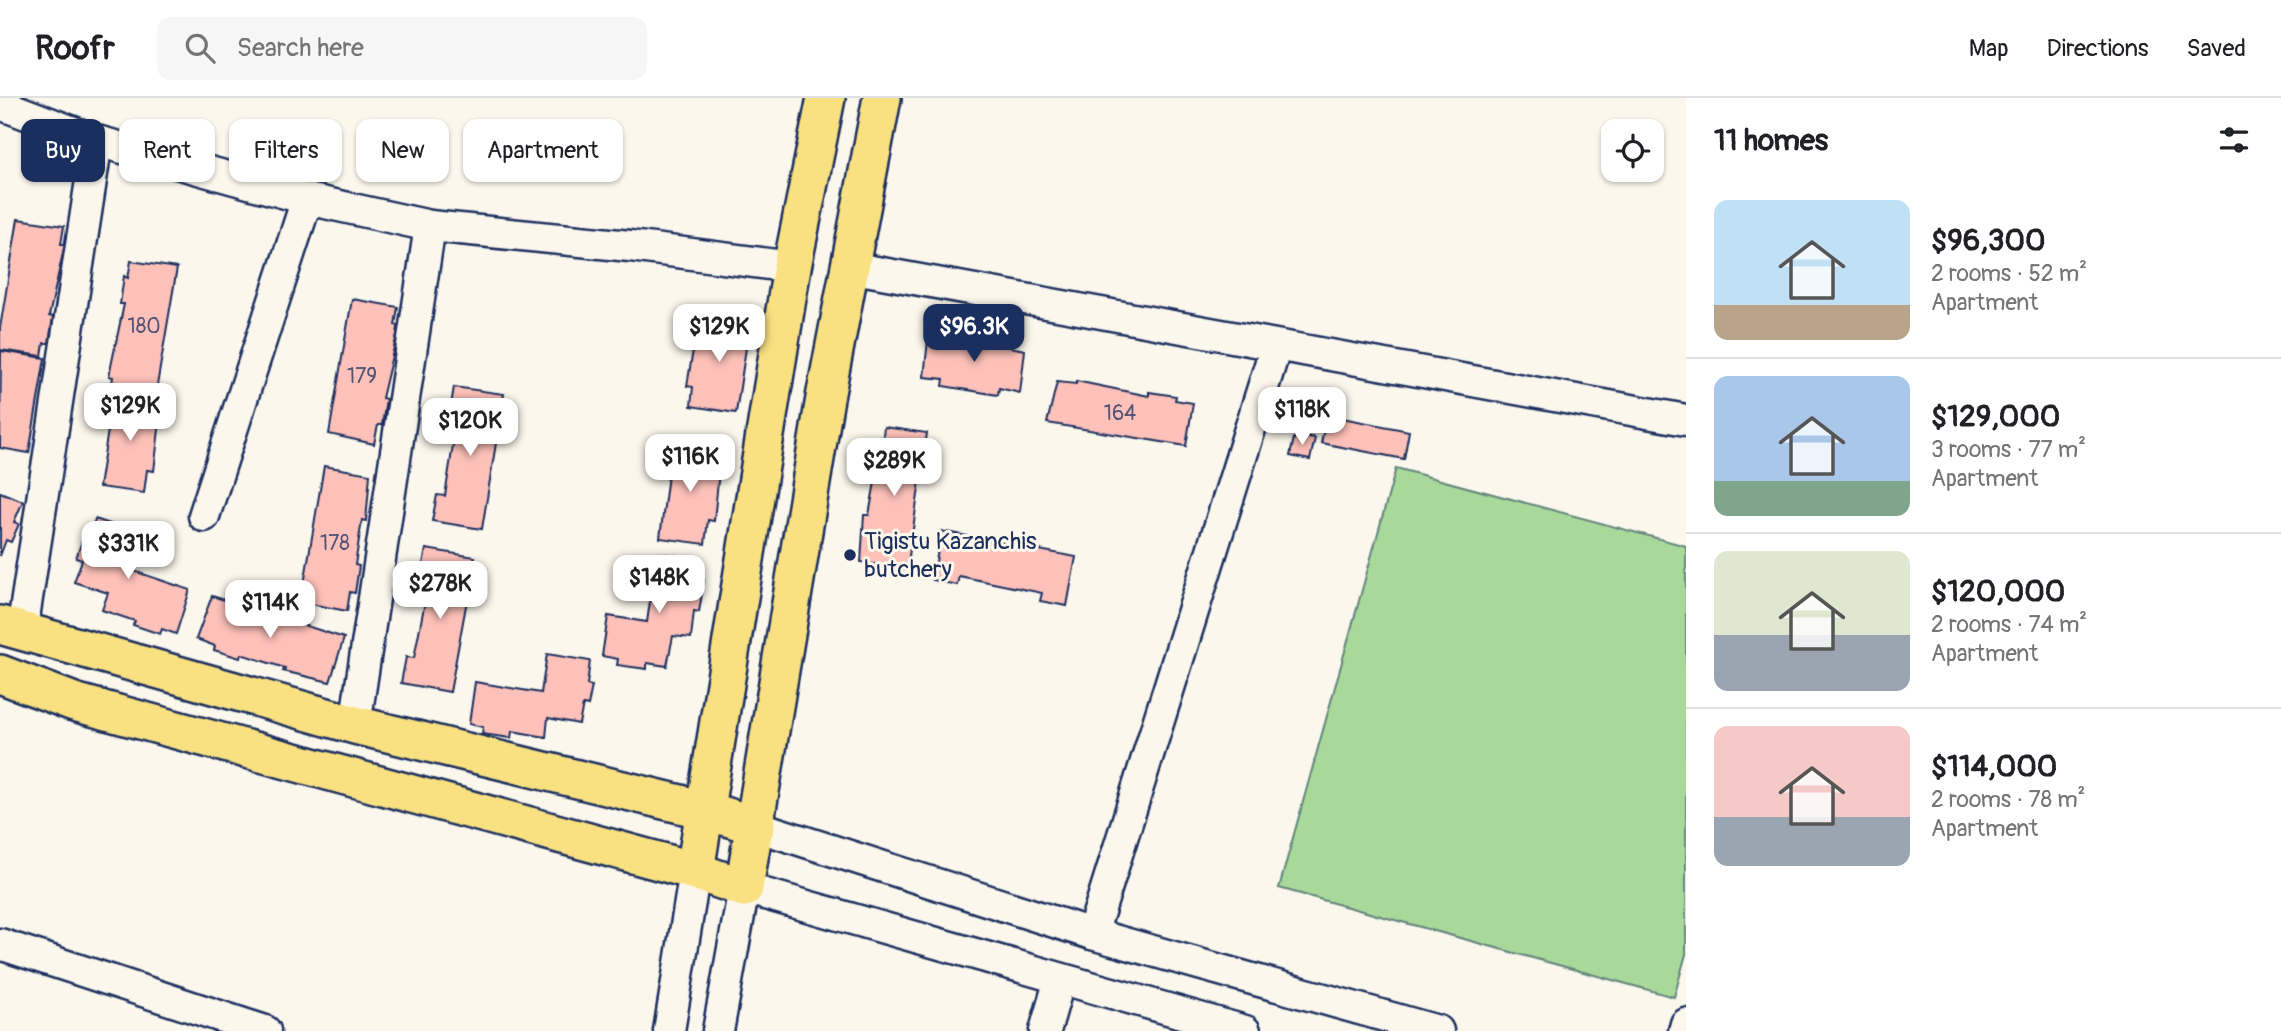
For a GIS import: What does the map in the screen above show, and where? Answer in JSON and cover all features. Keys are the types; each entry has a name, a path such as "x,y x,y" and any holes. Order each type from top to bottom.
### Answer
{"main road":[{"path":"695,871 792,267 826,98"},
{"path":"0,674 87,706 695,871 744,888 825,398 882,98"},
{"path":"11,628 355,725 705,810 756,826"}],"street":[{"path":"0,104 39,119"},
{"path":"105,143 307,199 430,226 630,246 792,267"},
{"path":"11,628 90,182"},
{"path":"204,516 307,199"},
{"path":"355,725 430,226"},
{"path":"849,267 1686,420"},
{"path":"1092,934 1276,346"},
{"path":"756,826 1092,934 1438,1031"},
{"path":"669,1031 695,871"},
{"path":"718,1031 744,888 1245,1031"},
{"path":"0,944 265,1031"},
{"path":"1045,1031 1060,979"},
{"path":"1684,1031 1686,1024"}],"green space":[{"path":"1396,468 1686,546 1686,954 1674,997 1279,888"}],"building":[{"path":"18,219 64,226 61,244 65,244 49,316 53,317 49,343 44,343 42,356 0,350 0,328"},
{"path":"131,261 177,268 155,397 111,390 113,377 109,376 124,304 120,304 124,276 128,278"},
{"path":"352,299 398,307 395,325 399,326 382,398 386,399 382,425 378,425 374,444 329,434"},
{"path":"705,314 750,322 736,413 691,406 693,387 687,386 695,338 703,339"},
{"path":"929,331 1025,350 1020,393 999,388 998,395 943,386 944,379 924,377"},
{"path":"1,351 45,358 29,453 0,448"},
{"path":"1076,381 1149,396 1149,392 1176,396 1175,400 1193,403 1186,446 1047,423 1057,382 1076,384"},
{"path":"454,387 504,394 482,529 432,521 437,495 445,496 458,413 450,411"},
{"path":"114,392 158,398 154,421 160,421 154,471 147,470 144,493 99,487"},
{"path":"1327,415 1409,431 1404,459 1321,443"},
{"path":"884,427 927,433 907,570 861,562 864,515 869,515 877,471 871,470 875,444 882,444"},
{"path":"1295,434 1315,438 1310,460 1290,456"},
{"path":"672,443 717,449 714,471 719,471 714,521 708,520 705,544 660,538"},
{"path":"324,466 370,474 366,521 362,520 355,565 359,566 355,593 350,592 347,611 301,602"},
{"path":"0,492 23,501 14,522 19,524 11,542 6,540 0,556"},
{"path":"95,519 137,533 125,568 190,590 176,634 162,629 160,634 133,625 135,621 102,610 108,593 74,582 82,560 76,558 84,535 89,537"},
{"path":"941,531 1076,557 1067,606 1040,601 1042,593 959,576 957,585 933,580"},
{"path":"426,549 475,557 450,692 401,683 406,657 414,658 430,576 421,573"},
{"path":"657,553 702,559 699,580 704,580 699,612 694,611 691,638 673,636 667,666 647,663 647,669 617,665 618,659 602,656 608,616 647,622"},
{"path":"212,596 344,638 330,682 283,671 285,668 241,654 240,658 214,650 215,646 196,639"},
{"path":"547,654 590,661 587,685 592,686 588,706 583,705 579,724 548,718 546,737 512,731 511,738 482,734 483,727 469,724 475,682 541,693"}],"place":[{"name":"Tigistu Kazanchis butchery","path":"850,555"}]}
